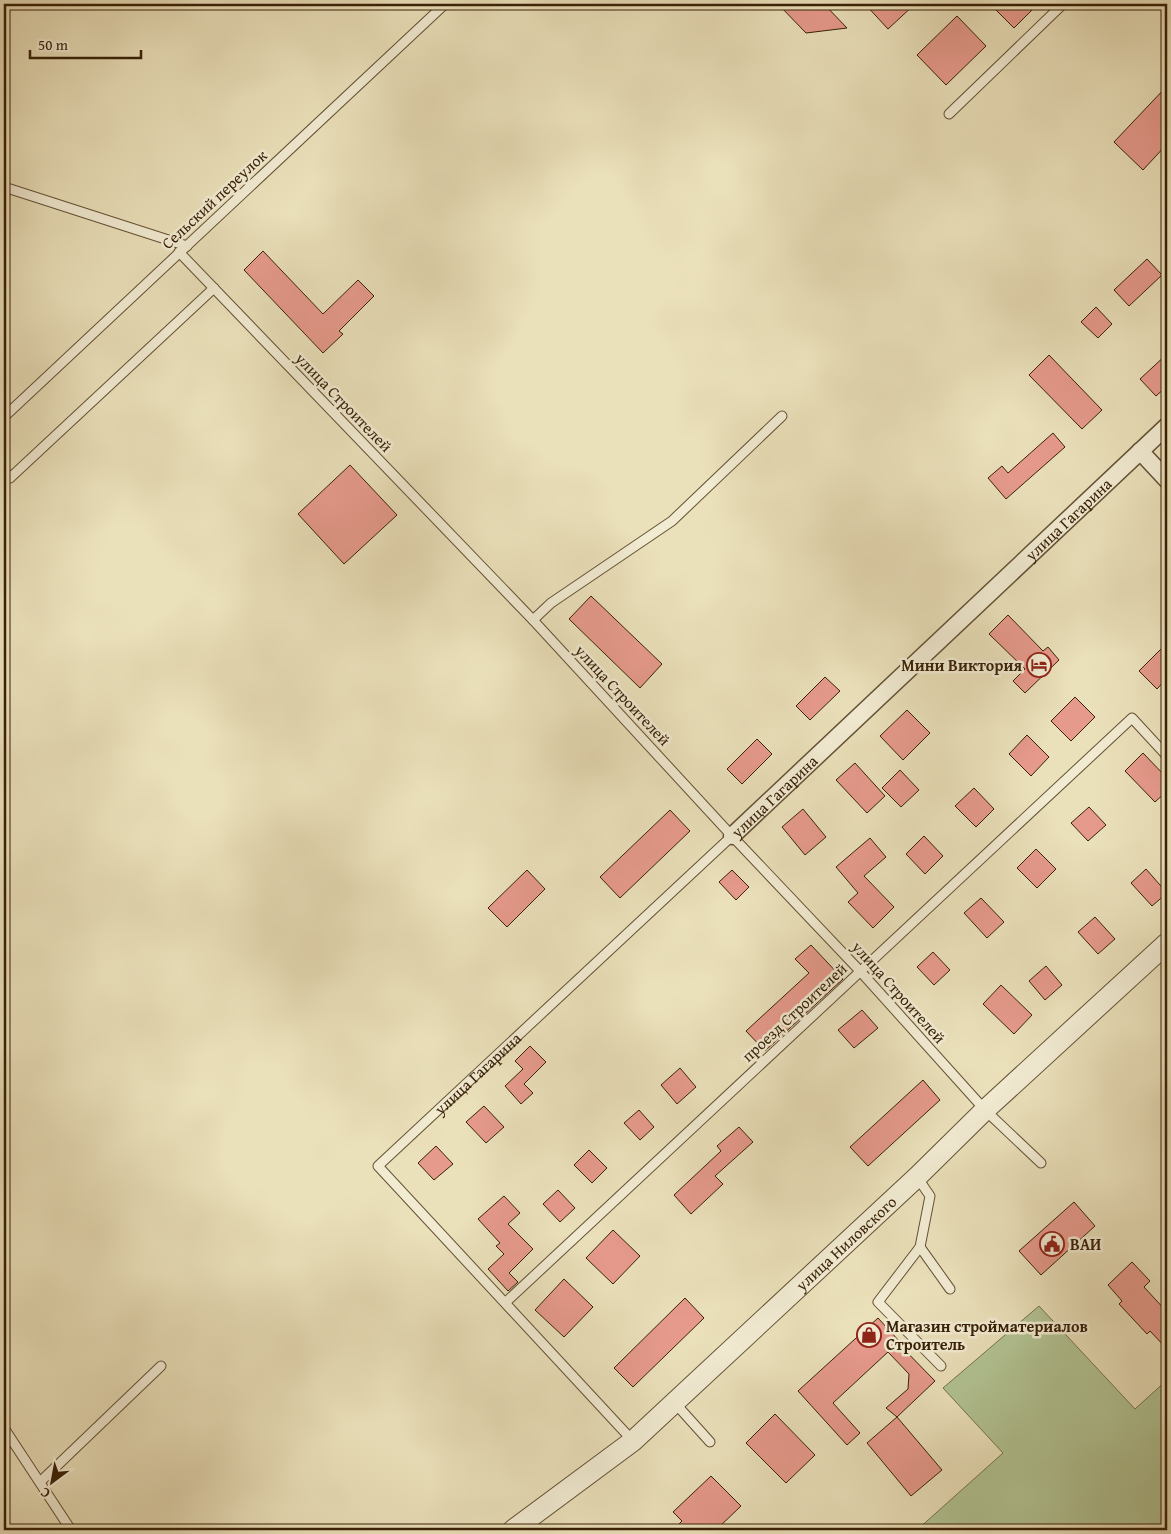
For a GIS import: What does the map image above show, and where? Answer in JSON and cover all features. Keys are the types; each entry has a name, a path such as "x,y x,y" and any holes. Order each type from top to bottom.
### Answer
{"street":[{"name":"улица Гагарина","path":"732,836 1167,426"},
{"path":"1140,451 1167,480"},
{"name":"улица Ниловского","path":"513,1530 633,1441 917,1177 985,1110 1167,943"}],"lane":[{"name":"Сельский переулок","path":"4,417 445,4"},
{"path":"949,114 1063,4"},
{"path":"4,187 183,249"},
{"name":"улица Строителей","path":"183,249 214,288 533,620 732,836 860,971 985,1110 1040,1163"},
{"path":"4,471 10,478 214,288"},
{"path":"533,620 551,602 672,521 782,416"},
{"name":"проезд Строителей","path":"506,1302 1132,718 1167,756"},
{"name":"улица Гагарина","path":"506,1302 378,1166 732,836"},
{"path":"917,1177 930,1196 920,1248 878,1302 941,1366"},
{"path":"920,1248 950,1289"},
{"path":"506,1302 633,1441"},
{"path":"40,1482 161,1366"},
{"path":"674,1402 710,1442"},
{"path":"4,1428 71,1530"}],"green space":[{"path":"1039,1306 1135,1409 1167,1380 1167,1530 917,1530 1003,1453 943,1388"}],"building":[{"path":"778,4 824,4 847,28 806,33"},
{"path":"865,4 915,4 888,29"},
{"path":"990,4 1038,4 1014,28"},
{"path":"957,16 986,46 946,85 917,55"},
{"path":"1167,86 1167,144 1143,170 1114,142"},
{"path":"263,251 323,314 358,280 374,296 339,331 343,334 323,353 244,270"},
{"path":"1147,259 1162,275 1129,306 1114,290"},
{"path":"1096,307 1112,324 1098,338 1081,322"},
{"path":"1167,354 1167,386 1156,396 1140,379"},
{"path":"1049,355 1102,410 1082,429 1029,375"},
{"path":"1053,433 1065,447 1006,499 988,478 1002,466 1008,473"},
{"path":"350,465 397,515 344,564 298,514"},
{"path":"591,596 662,664 640,688 569,619"},
{"path":"1008,615 1043,651 1048,647 1059,660 1025,693 1013,681 1025,669 989,634"},
{"path":"1167,643 1167,678 1157,689 1139,671"},
{"path":"825,677 840,691 810,720 796,706"},
{"path":"1075,697 1095,717 1071,741 1051,721"},
{"path":"907,710 930,733 903,760 880,736"},
{"path":"1027,735 1049,757 1031,776 1009,754"},
{"path":"757,739 772,754 742,784 727,769"},
{"path":"1143,753 1167,778 1167,791 1155,802 1125,771"},
{"path":"855,763 885,796 867,813 836,780"},
{"path":"900,770 919,790 901,807 882,788"},
{"path":"974,788 994,809 976,827 955,806"},
{"path":"1089,807 1106,825 1088,841 1071,823"},
{"path":"803,809 826,837 805,855 782,827"},
{"path":"670,810 690,831 620,898 600,877"},
{"path":"924,836 943,856 925,874 906,854"},
{"path":"870,838 886,857 864,876 894,907 873,928 848,902 858,893 836,867"},
{"path":"1036,849 1056,869 1037,888 1017,868"},
{"path":"1146,869 1167,893 1152,906 1131,883"},
{"path":"527,870 545,889 507,927 488,908"},
{"path":"732,870 749,887 736,900 719,882"},
{"path":"981,898 1004,922 987,938 964,913"},
{"path":"1095,917 1115,939 1098,954 1078,932"},
{"path":"811,945 843,979 765,1051 746,1031 809,973 795,959"},
{"path":"933,952 950,970 934,985 917,967"},
{"path":"1046,966 1062,985 1045,1000 1029,981"},
{"path":"1001,985 1032,1015 1014,1034 983,1004"},
{"path":"862,1010 878,1028 854,1048 838,1030"},
{"path":"530,1046 546,1062 524,1084 533,1093 521,1104 505,1086 523,1069 515,1061"},
{"path":"680,1068 696,1087 677,1104 661,1085"},
{"path":"923,1080 940,1100 868,1166 850,1147"},
{"path":"484,1106 504,1127 486,1143 466,1122"},
{"path":"639,1110 654,1127 640,1140 624,1123"},
{"path":"739,1127 753,1142 715,1176 723,1184 691,1214 674,1195 721,1151 717,1146"},
{"path":"436,1146 453,1164 434,1180 418,1163"},
{"path":"589,1150 607,1168 592,1183 574,1165"},
{"path":"558,1190 575,1208 560,1222 543,1204"},
{"path":"504,1196 520,1213 508,1224 533,1249 509,1273 518,1282 508,1291 488,1269 504,1254 496,1246 500,1243 478,1219"},
{"path":"1074,1202 1095,1226 1041,1275 1019,1251"},
{"path":"613,1230 640,1256 613,1284 586,1258"},
{"path":"1132,1262 1150,1281 1144,1287 1167,1312 1167,1349 1150,1331 1147,1334 1119,1304 1122,1301 1108,1285"},
{"path":"564,1279 593,1307 564,1337 535,1310"},
{"path":"685,1298 704,1318 633,1387 614,1368"},
{"path":"878,1318 900,1342 898,1343 935,1381 897,1417 886,1408 908,1389 909,1374 888,1352 833,1403 860,1433 847,1445 798,1391"},
{"path":"775,1414 815,1455 786,1483 746,1443"},
{"path":"897,1417 942,1470 911,1496 867,1443"},
{"path":"711,1476 741,1506 716,1530 673,1530 682,1521 673,1512"}],"place":[{"name":"Мини Виктория","path":"1039,665"},
{"name":"ВАИ","path":"1052,1244"},
{"name":"Магазин стройматериалов Строитель","path":"869,1335"}]}
